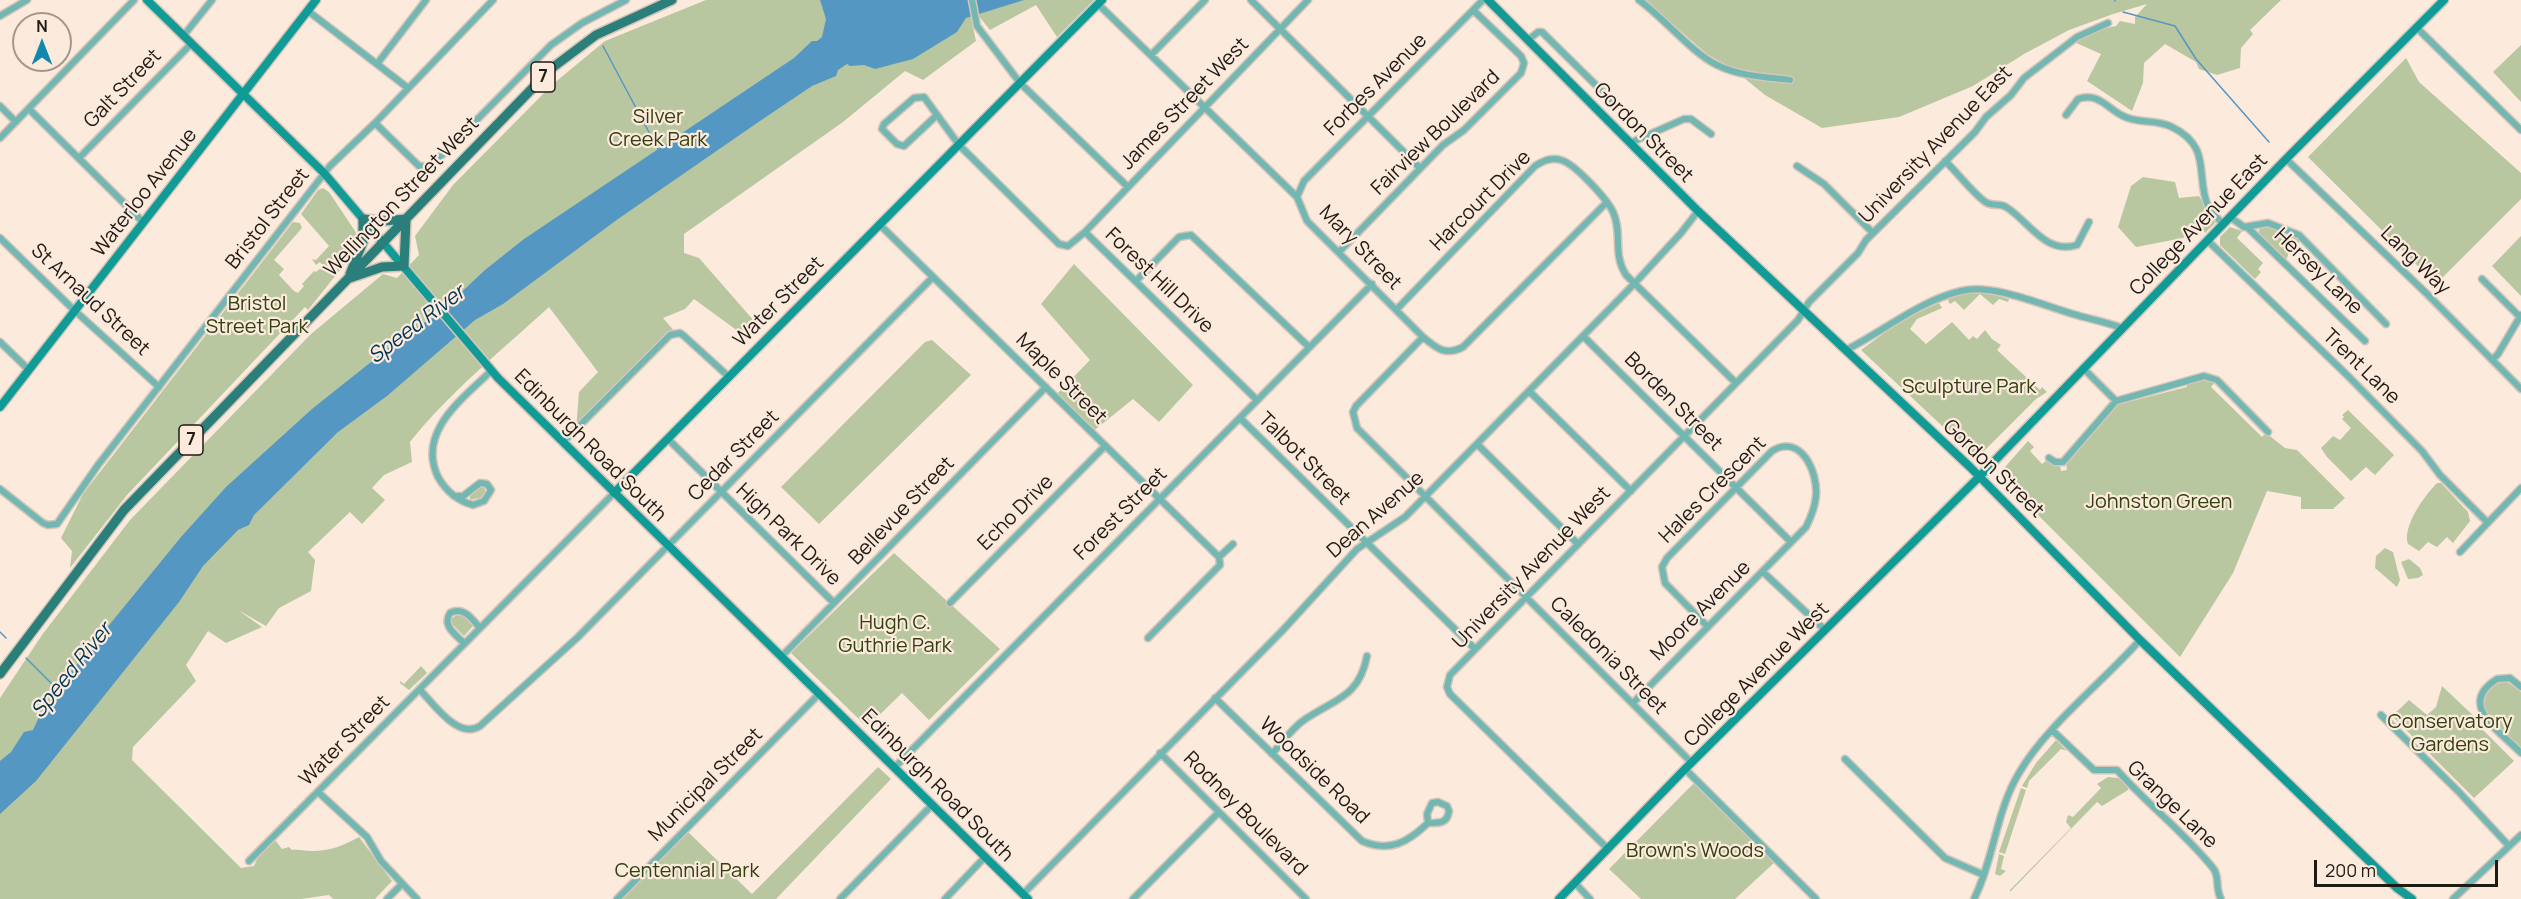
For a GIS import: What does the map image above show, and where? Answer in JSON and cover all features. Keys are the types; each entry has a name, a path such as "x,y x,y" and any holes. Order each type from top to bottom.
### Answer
{"main road":[{"name":"Edinburgh Road South","path":"147,0 324,173 492,370 614,493 1025,896"},
{"name":"Waterloo Avenue","path":"0,407 316,0"},
{"name":"Wellington Street West","path":"0,674 124,510 552,68 575,49 621,22 672,0"},
{"name":"Gordon Street","path":"1488,0 1698,211 1980,476 2140,640 2397,888 2412,899"},
{"name":"College Avenue East","path":"1980,476 2121,328 2444,0"},
{"name":"Water Street","path":"614,493 1100,2"},
{"path":"363,219 384,221 406,219 404,266 382,267 348,279 363,242 363,219"},
{"name":"College Avenue West","path":"1560,899 1688,766 1980,476"},
{"name":"Wellington Street West","path":"0,664 21,644"},
{"path":"2397,888 2400,899"}],"street":[{"path":"0,16 27,0"},
{"path":"0,138 134,0"},
{"path":"184,36 212,0"},
{"path":"377,64 426,0"},
{"name":"Bristol Street","path":"0,489 43,523 57,524 324,173 493,0"},
{"path":"375,123 419,166 430,167 551,45 582,22 626,0"},
{"path":"972,0 974,15 980,30 1020,83 1128,187"},
{"path":"1151,55 1205,0"},
{"path":"1251,0 1420,168"},
{"name":"James Street West","path":"1085,232 1308,0"},
{"name":"Forbes Avenue","path":"1297,197 1304,181 1483,0"},
{"path":"1639,0 1659,14 1701,54 1718,66 1751,75 1790,80"},
{"name":"Mary Street","path":"1100,2 1297,197 1308,221 1436,348 1453,353 1464,347 1607,202"},
{"name":"Fairview Boulevard","path":"1339,252 1420,168 1464,130 1524,69 1521,56 1473,10"},
{"path":"308,11 408,88"},
{"name":"University Avenue East","path":"1804,310 1810,301 1858,253 1873,233 1975,132 1986,117 2011,95 2025,78 2077,38 2108,23"},
{"path":"2416,27 2521,130"},
{"path":"1528,40 1538,32 1542,32 1612,100"},
{"name":"Galt Street","path":"79,158 192,43"},
{"name":"Forest Hill Drive","path":"937,115 904,146 897,144 882,129 884,124 920,96 926,99 959,145 1059,244 1071,245 1085,232 1257,400"},
{"path":"2066,115 2078,99 2090,97 2101,100 2128,118 2166,124 2181,132 2200,157 2208,205 2227,220"},
{"path":"0,106 16,122"},
{"path":"29,109 143,222"},
{"path":"1630,143 1691,118 1711,134"},
{"name":"Lang Way","path":"2286,159 2426,293 2521,389"},
{"name":"Harcourt Drive","path":"1397,309 1535,166 1544,160 1562,160 1572,165 1607,202 1614,214 1617,228 1617,257 1621,267 1635,284 1736,383"},
{"path":"1945,161 1983,200 1993,205 2004,206 2033,231 2058,246 2077,246 2089,222"},
{"path":"1797,166 1828,187 1873,233"},
{"name":"Dean Avenue","path":"1025,896 1160,753 1366,543 1405,517 1529,392 1635,284 1698,211"},
{"name":"Hersey Lane","path":"2227,220 2247,227 2365,341"},
{"name":"Hersey Lane","path":"2247,227 2268,223 2299,235 2386,324"},
{"name":"Maple Street","path":"879,224 1219,557"},
{"path":"1136,281 1179,237 1191,235 1309,347"},
{"name":"St Arnaud Street","path":"0,238 74,310 159,387"},
{"name":"Trent Lane","path":"2207,240 2348,376 2422,451 2440,475 2487,522"},
{"name":"Cedar Street","path":"420,690 454,724 464,730 477,728 578,637 933,277"},
{"path":"2482,279 2520,316 2499,354 2492,360"},
{"name":"Forest Street","path":"894,768 1372,284"},
{"path":"1846,350 1930,303 1968,290 1980,289 2023,299 2121,328"},
{"name":"University Avenue West","path":"1608,849 1450,694 1447,687 1450,675 1801,317 1804,310"},
{"path":"563,442 670,335 680,333 728,376"},
{"name":"Borden Street","path":"1583,336 1791,542"},
{"name":"Caledonia Street","path":"1424,337 1356,406 1353,412 1357,428 1633,703 1688,766 1816,899"},
{"path":"0,342 29,370"},
{"path":"2083,368 2116,401"},
{"path":"454,496 463,496 480,483 487,484 491,490 488,497 476,505 470,505 454,496 442,484 434,466 435,435 446,416 492,370"},
{"path":"2049,458 2055,462 2063,462 2116,401 2207,376 2217,380 2268,432"},
{"name":"Bellevue Street","path":"781,657 1046,387"},
{"path":"1529,392 1631,491"},
{"name":"Talbot Street","path":"1240,418 1475,649"},
{"name":"High Park Drive","path":"668,439 834,603"},
{"path":"1477,444 1578,544"},
{"name":"Hales Crescent","path":"1708,627 1665,583 1662,567 1667,558 1772,451 1780,446 1789,445 1797,448 1810,463 1817,493 1815,506 1806,527 1791,542"},
{"name":"Echo Drive","path":"950,603 1105,446"},
{"path":"2460,552 2521,488"},
{"name":"Water Street","path":"249,861 614,493"},
{"name":"Moore Avenue","path":"1633,703 1791,542"},
{"path":"1148,638 1220,565 1219,557 1233,544"},
{"path":"1763,572 1825,630"},
{"path":"464,644 448,626 447,619 450,613 463,611 480,628"},
{"path":"1974,899 2015,779 2034,750 2140,640"},
{"path":"1272,754 1303,720 1350,693 1365,667 1367,656"},
{"path":"2521,687 2510,678 2497,679 2480,694 2478,703 2484,715 2521,753"},
{"name":"Municipal Street","path":"617,899 819,694"},
{"name":"Woodside Road","path":"1215,698 1362,841 1372,846 1394,846 1413,837 1428,823"},
{"path":"2381,715 2458,791 2509,846"},
{"name":"Grange Lane","path":"2052,730 2094,770 2117,770 2182,835 2215,870 2217,892 2221,899"},
{"name":"Rodney Boulevard","path":"1160,753 1306,899"},
{"path":"1845,759 1945,858 1984,875"},
{"path":"318,792 367,837 381,861 401,885 417,899"},
{"path":"840,899 932,805"},
{"path":"1133,899 1219,812"},
{"path":"2453,899 2521,835"},
{"path":"945,899 985,857"},
{"path":"1575,883 1590,899"},
{"path":"387,899 401,885"},
{"path":"1295,899 1301,894"}],"green space":[{"name":"Silver Creek Park","path":"706,0 967,0 976,41 923,80 905,71 843,122 684,234 684,253 699,258 755,322 746,337 694,299 685,309 663,318 676,333 576,430 579,392 598,372 549,307 477,372 426,423 410,442 412,462 384,475 372,488 385,500 362,524 350,512 308,552 315,560 311,591 279,608 266,626 238,610 262,627 226,643 208,631 186,665 196,681 133,747 132,760 241,868 254,866 258,857 275,840 282,849 289,847 292,850 312,851 336,847 359,837 392,881 375,899 333,899 329,895 301,899 0,899 0,698 42,635 130,520 311,334 383,274 397,278 419,255 415,236 453,185 553,84 605,41"},
{"path":"975,0 1094,0 1057,37 1036,5 990,30 978,15"},
{"path":"1645,0 2281,0 2250,30 2253,34 2241,48 2240,68 2217,75 2199,69 2196,62 2165,44 2144,63 2143,83 2132,111 2087,81 2101,54 2072,41 2097,30 2116,26 2120,21 2135,24 2135,17 2147,4 2069,30 2024,54 1973,86 1899,117 1822,128 1765,95 1733,69 1707,54"},
{"path":"2521,45 2521,102 2493,72"},
{"path":"2406,58 2419,82 2521,173 2521,199 2436,284 2308,157"},
{"path":"2143,177 2175,182 2179,198 2199,196 2215,223 2205,233 2201,225 2183,238 2136,247 2118,227 2131,186"},
{"name":"Bristol Street Park","path":"323,188 329,192 355,231 359,241 356,250 308,310 305,307 127,495 70,568 72,551 61,538 83,494 293,222 300,223 302,228 274,260 284,269 279,275 298,293 304,286 302,284 314,271 316,272 323,266 320,262 316,265 312,259 316,260 329,246 301,214 318,190"},
{"path":"2264,225 2294,236 2300,241 2289,252 2286,261 2258,234 2260,227"},
{"path":"2230,227 2242,231 2237,238 2263,263 2258,269 2261,272 2255,279 2220,245 2220,237"},
{"path":"2521,236 2521,296 2492,266"},
{"path":"1074,264 1193,385 1159,422 1133,399 1091,433 1054,397 1090,360 1041,304"},
{"path":"1968,293 1990,294 2009,299 2008,302 1999,299 1993,305 1980,294 1964,310 1955,301 1950,304 1948,301 1950,298"},
{"name":"Sculpture Park","path":"1939,303 1942,308 1917,319 1910,329 1926,344 1952,322 1969,340 1973,336 1977,339 1985,330 2001,345 1997,350 2040,390 2042,387 2047,392 2036,399 1980,455 1971,453 1861,350 1902,320"},
{"path":"932,340 971,375 819,524 781,487 925,342"},
{"name":"Johnston Green","path":"2206,379 2215,382 2211,387 2262,437 2266,433 2285,448 2297,450 2345,498 2333,509 2301,509 2301,497 2267,491 2233,573 2180,657 2012,489 2015,483 2014,477 2005,467 2028,441 2034,447 2030,451 2042,464 2047,460 2060,466 2061,471 2067,470 2066,464 2116,405 2187,387 2186,383"},
{"path":"2348,410 2394,455 2375,475 2366,467 2351,481 2321,448 2333,436 2340,440 2351,428 2342,419 2344,417 2342,415"},
{"path":"2437,483 2441,483 2468,512 2470,521 2453,543 2447,537 2437,547 2428,542 2419,551 2408,544 2408,529 2426,496"},
{"path":"484,487 486,493 484,497 470,500 470,496 479,488"},
{"path":"2385,548 2393,552 2400,580 2397,587 2375,568 2376,556"},
{"name":"Hugh C. Guthrie Park","path":"894,553 1000,649 929,720 902,693 867,727 791,653"},
{"path":"2409,559 2420,568 2423,575 2408,579 2401,562"},
{"path":"457,615 463,616 473,626 464,636 452,624 452,618"},
{"path":"421,666 427,673 409,690 400,683 400,681 404,684"},
{"path":"2507,682 2521,692 2521,748 2494,723 2485,707 2484,699 2491,687"},
{"name":"Conservatory Gardens","path":"2442,686 2479,721 2477,724 2514,761 2474,798 2392,716 2409,700 2427,715 2436,707"},
{"path":"2056,740 2067,751 2061,749 2029,781 2027,788 2022,786 2036,763"},
{"name":"Centennial Park","path":"878,767 891,779 776,899 615,899 688,832 752,894"},
{"path":"2108,777 2118,778 2128,786 2128,790 2102,806 2097,802 2010,892 2071,828 2066,822 2068,815 2073,817 2101,788 2097,784"},
{"name":"Brown's Woods","path":"1694,783 1775,862 1735,899 1641,899 1609,869"},
{"path":"2021,788 2026,790 2005,854 1999,852"},
{"path":"1999,854 2004,856 2001,869 2006,871 2000,876 1995,874"}],"water":[{"name":"Speed River","path":"820,0 1024,0 966,18 957,32 913,59 875,69 864,65 850,66 847,64 838,70 836,76 812,86 757,123 618,219 503,304 475,320 387,396 338,432 254,515 249,525 238,530 203,566 179,602 36,781 0,814 0,761 11,752 24,732 33,730 41,713 57,702 57,689 181,537 226,487 312,409 410,331 436,316 485,270 524,239 794,58 812,41 817,41 822,37 826,19"}],"waterway":[{"path":"2123,12 2175,26 2196,59 2269,142"},
{"path":"603,46 659,151"},
{"path":"0,632 6,638"},
{"name":"Speed River","path":"26,658 57,689"}]}
